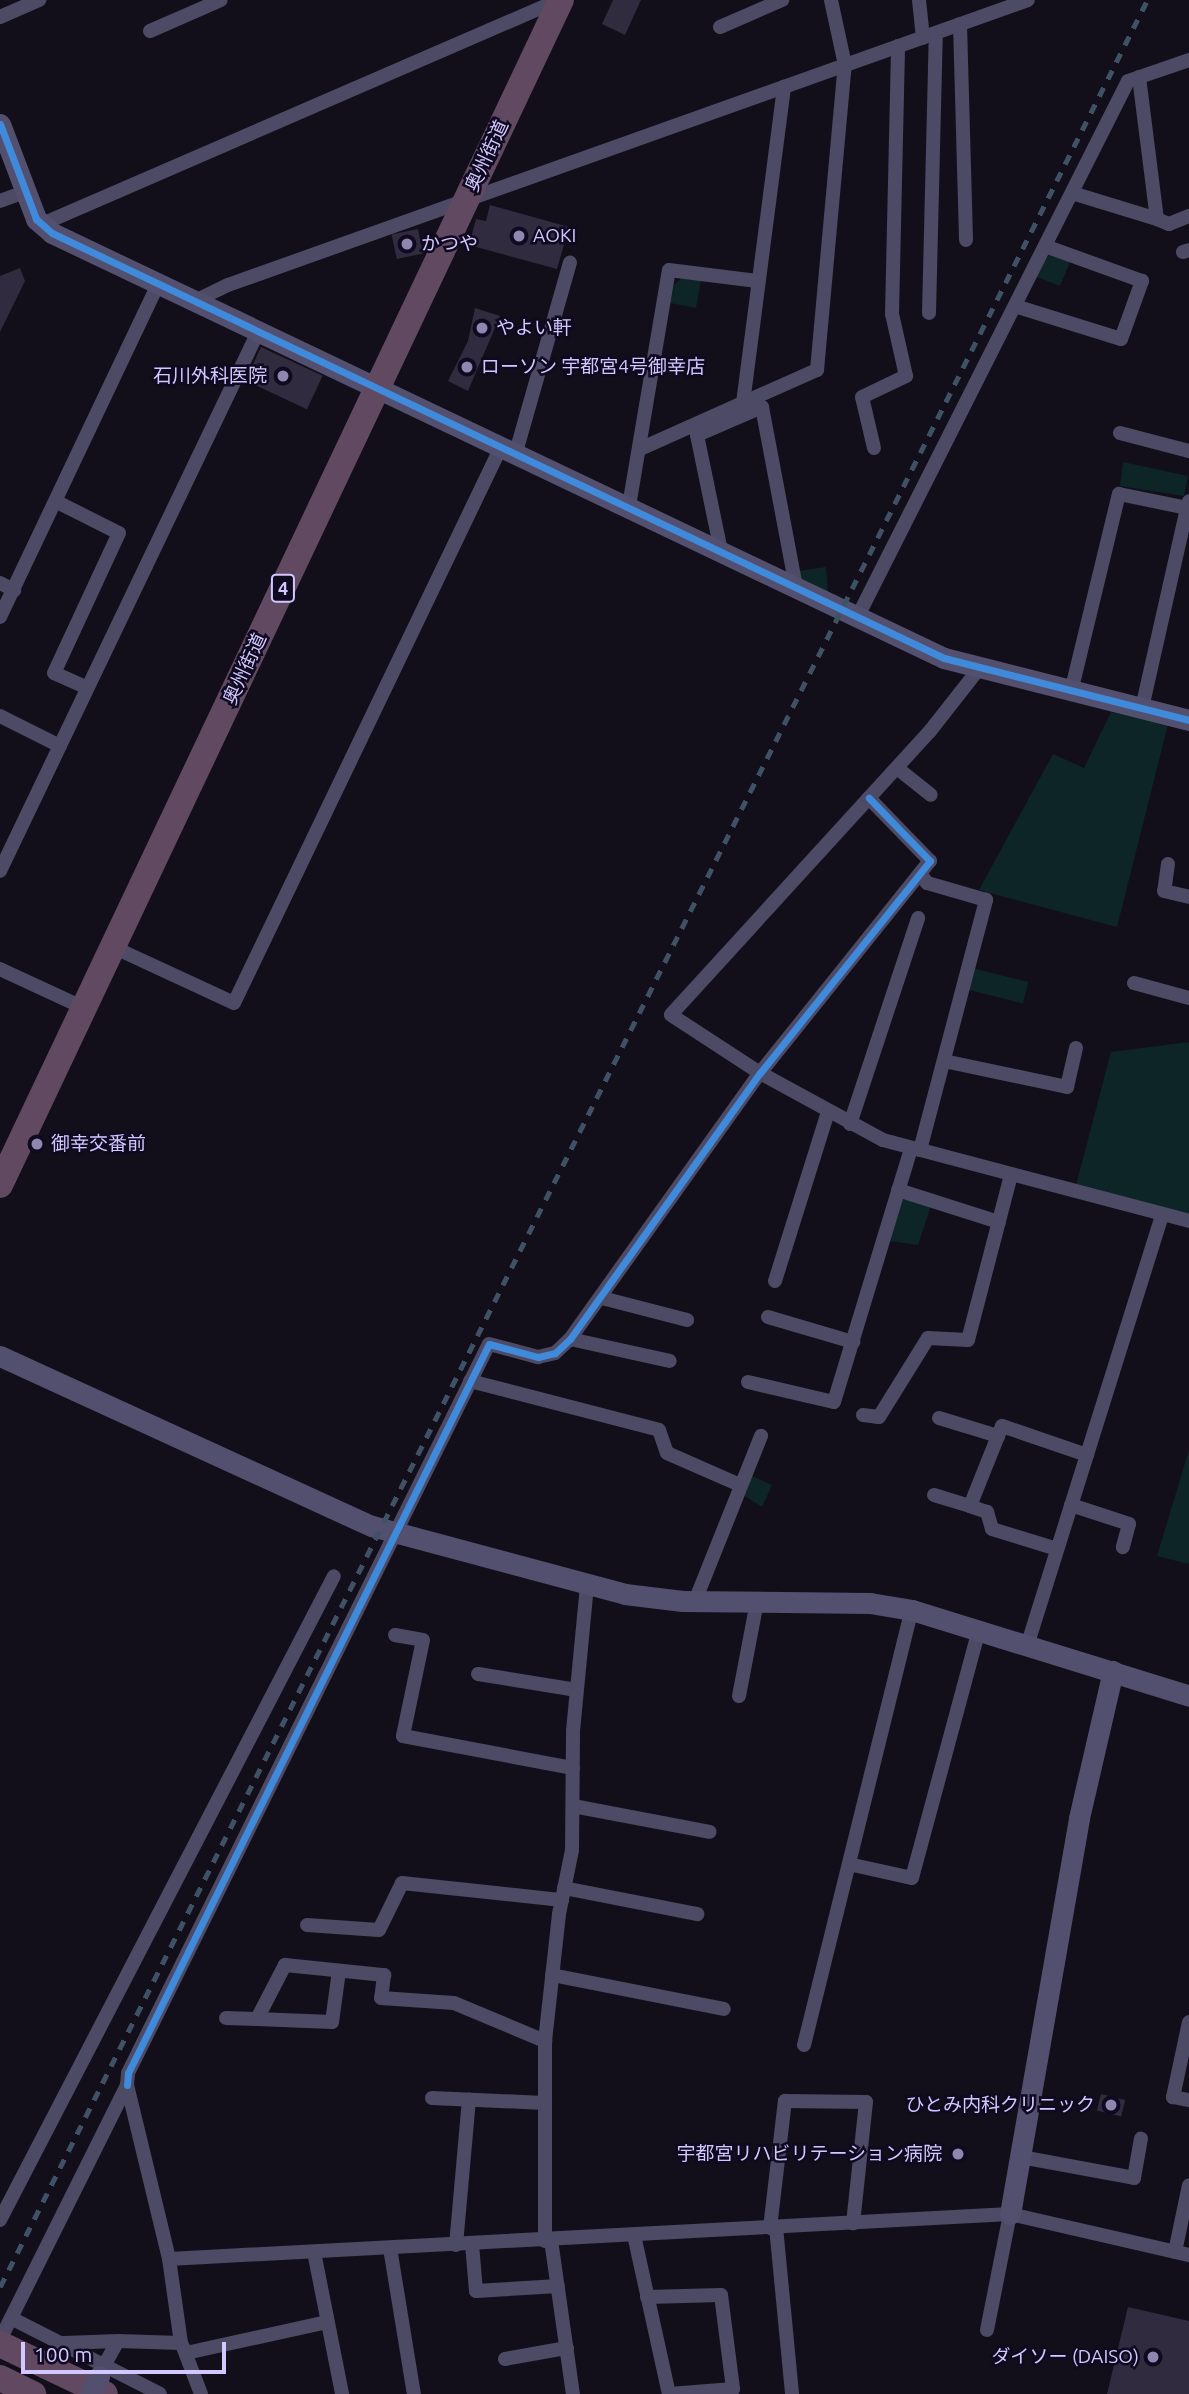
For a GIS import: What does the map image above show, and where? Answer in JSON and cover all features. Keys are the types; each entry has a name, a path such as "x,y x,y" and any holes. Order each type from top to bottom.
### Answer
{"highway":[{"name":"奥州街道","path":"0,1185 560,0"},
{"path":"4,2332 100,2382"},
{"path":"0,2357 76,2394"},
{"path":"0,2378 33,2394"}],"street":[{"path":"0,17 39,0"},
{"path":"150,32 221,0"},
{"path":"40,225 560,0"},
{"path":"720,27 782,0"},
{"path":"640,449 817,370 845,65 831,0"},
{"path":"919,0 929,35 929,313"},
{"path":"195,301 467,200 960,24 1005,4 1028,0"},
{"path":"960,24 966,240"},
{"path":"874,448 862,397 906,376 892,314 898,46"},
{"path":"858,616 1128,81 1189,61"},
{"path":"1139,77 1157,219"},
{"path":"743,402 784,87"},
{"path":"0,124 40,225 377,389 978,670 1189,720"},
{"path":"0,201 25,192"},
{"path":"1072,193 1169,224 1189,216"},
{"path":"1015,306 1121,339 1142,281 1045,246"},
{"path":"113,947 234,1003 509,449 570,263"},
{"path":"629,506 669,270 757,281"},
{"path":"0,617 57,502 158,284"},
{"path":"0,871 258,332"},
{"path":"721,551 697,435 762,407 796,587"},
{"path":"1120,433 1189,451"},
{"path":"1071,692 1119,494 1188,505 1142,708"},
{"path":"57,502 118,533 54,673 87,688"},
{"path":"0,583 14,590"},
{"path":"978,670 897,768 671,1015 760,1073 850,1124 915,1149 1189,1221"},
{"path":"0,716 60,746"},
{"path":"897,768 931,795"},
{"path":"327,2322 183,2348 118,2341 62,2343 4,2332 127,2085 141,2046 398,1533 489,1344 538,1357 555,1353 570,1339 602,1298 760,1073 930,861 869,798"},
{"path":"1168,864 1164,891 1189,897"},
{"path":"748,1382 834,1402 898,1191 944,1061 986,900 926,883 920,873"},
{"path":"850,1124 918,918"},
{"path":"0,969 84,1008"},
{"path":"1134,983 1189,998"},
{"path":"944,1061 1068,1087 1076,1048"},
{"path":"775,1282 828,1112"},
{"path":"863,1415 879,1417 928,1338 968,1340 1011,1175"},
{"path":"898,1191 999,1222"},
{"path":"1028,1643 1162,1216"},
{"path":"602,1298 687,1320"},
{"path":"768,1317 853,1342"},
{"path":"570,1339 670,1361"},
{"path":"0,1356 282,1487 398,1533 587,1585 695,1601 870,1603 912,1610 1188,1693"},
{"path":"470,1381 659,1430 667,1453 740,1485"},
{"path":"939,1418 998,1436"},
{"path":"970,1506 1002,1426 1087,1455"},
{"path":"695,1601 761,1436"},
{"path":"933,1495 988,1512 992,1529 1057,1549"},
{"path":"1071,1504 1129,1524 1123,1547"},
{"path":"0,2220 334,1576"},
{"path":"573,2394 558,2286 548,2240 545,2041 573,1806 577,1690 587,1585"},
{"path":"739,1696 757,1602"},
{"path":"804,2045 853,1865 912,1610"},
{"path":"853,1865 912,1878 979,1629"},
{"path":"395,1635 423,1640 403,1736 573,1768"},
{"path":"987,2330 1021,2157 1079,1818 1112,1671"},
{"path":"478,1674 577,1690"},
{"path":"573,1806 710,1832"},
{"path":"307,1925 379,1930 402,1883 563,1894 697,1914"},
{"path":"257,2019 285,1965 384,1975 382,1998 454,2003 545,2041"},
{"path":"226,2018 332,2022 339,1971"},
{"path":"552,1975 724,2009"},
{"path":"1189,2022 1173,2097 1189,2100"},
{"path":"127,2085 169,2259 183,2348 201,2394"},
{"path":"432,2098 545,2103"},
{"path":"456,2245 468,2100"},
{"path":"792,2394 773,2228 785,2101 866,2102 853,2223"},
{"path":"1021,2157 1134,2178 1141,2139"},
{"path":"169,2259 1010,2214 1182,2254 1189,2185"},
{"path":"634,2235 647,2297 669,2394 733,2389 721,2295 647,2297"},
{"path":"472,2244 476,2291 558,2286"},
{"path":"390,2248 414,2394"},
{"path":"314,2252 342,2394"},
{"path":"100,2382 118,2341"},
{"path":"62,2343 100,2382 160,2394"},
{"path":"505,2359 567,2348"}],"green space":[{"path":"1049,255 1070,262 1060,286 1034,276"},
{"path":"682,278 701,280 696,308 670,303 674,285"},
{"path":"1123,462 1188,476 1184,496 1120,486"},
{"path":"826,567 828,593 801,581 799,571"},
{"path":"1111,712 1168,724 1117,927 979,890 1053,754 1084,768"},
{"path":"972,968 1028,982 1023,1003 967,989"},
{"path":"1189,1042 1189,1215 1076,1185 1111,1052"},
{"path":"903,1194 932,1203 918,1245 890,1241"},
{"path":"1189,1450 1189,1564 1157,1556"},
{"path":"750,1475 772,1485 762,1507 742,1494"}],"building":[{"path":"613,0 641,0 625,35 602,24"},
{"name":"AOKI","path":"490,205 569,227 557,269 469,245 476,219 486,221"},
{"name":"かつや","path":"418,229 423,253 397,259 392,235"},
{"path":"20,268 25,281 0,332 0,276"},
{"path":"475,308 500,316 468,391 448,381 468,341"},
{"name":"石川外科医院","path":"261,347 323,376 307,409 245,381"},
{"name":"ひとみ内科クリニック","path":"1101,2094 1125,2100 1121,2117 1097,2110"},
{"name":"ダイソー (DAISO)","path":"1128,2307 1189,2321 1189,2394 1107,2394"}],"railway":[{"path":"0,2287 1147,0"}],"cycle path":[{"path":"0,124 36,219 52,233 944,658 1189,720"},
{"path":"127,2085 128,2073 489,1344 538,1357 555,1353 570,1339 760,1073 930,861 869,798"}],"place":[{"name":"AOKI","path":"519,236"},
{"name":"かつや","path":"407,244"},
{"name":"やよい軒","path":"482,328"},
{"name":"ローソン 宇都宮4号御幸店","path":"467,367"},
{"name":"石川外科医院","path":"283,376"},
{"name":"御幸交番前","path":"37,1144"},
{"name":"ひとみ内科クリニック","path":"1111,2105"},
{"name":"宇都宮リハビリテーション病院","path":"958,2154"},
{"name":"ダイソー (DAISO)","path":"1153,2357"}]}
